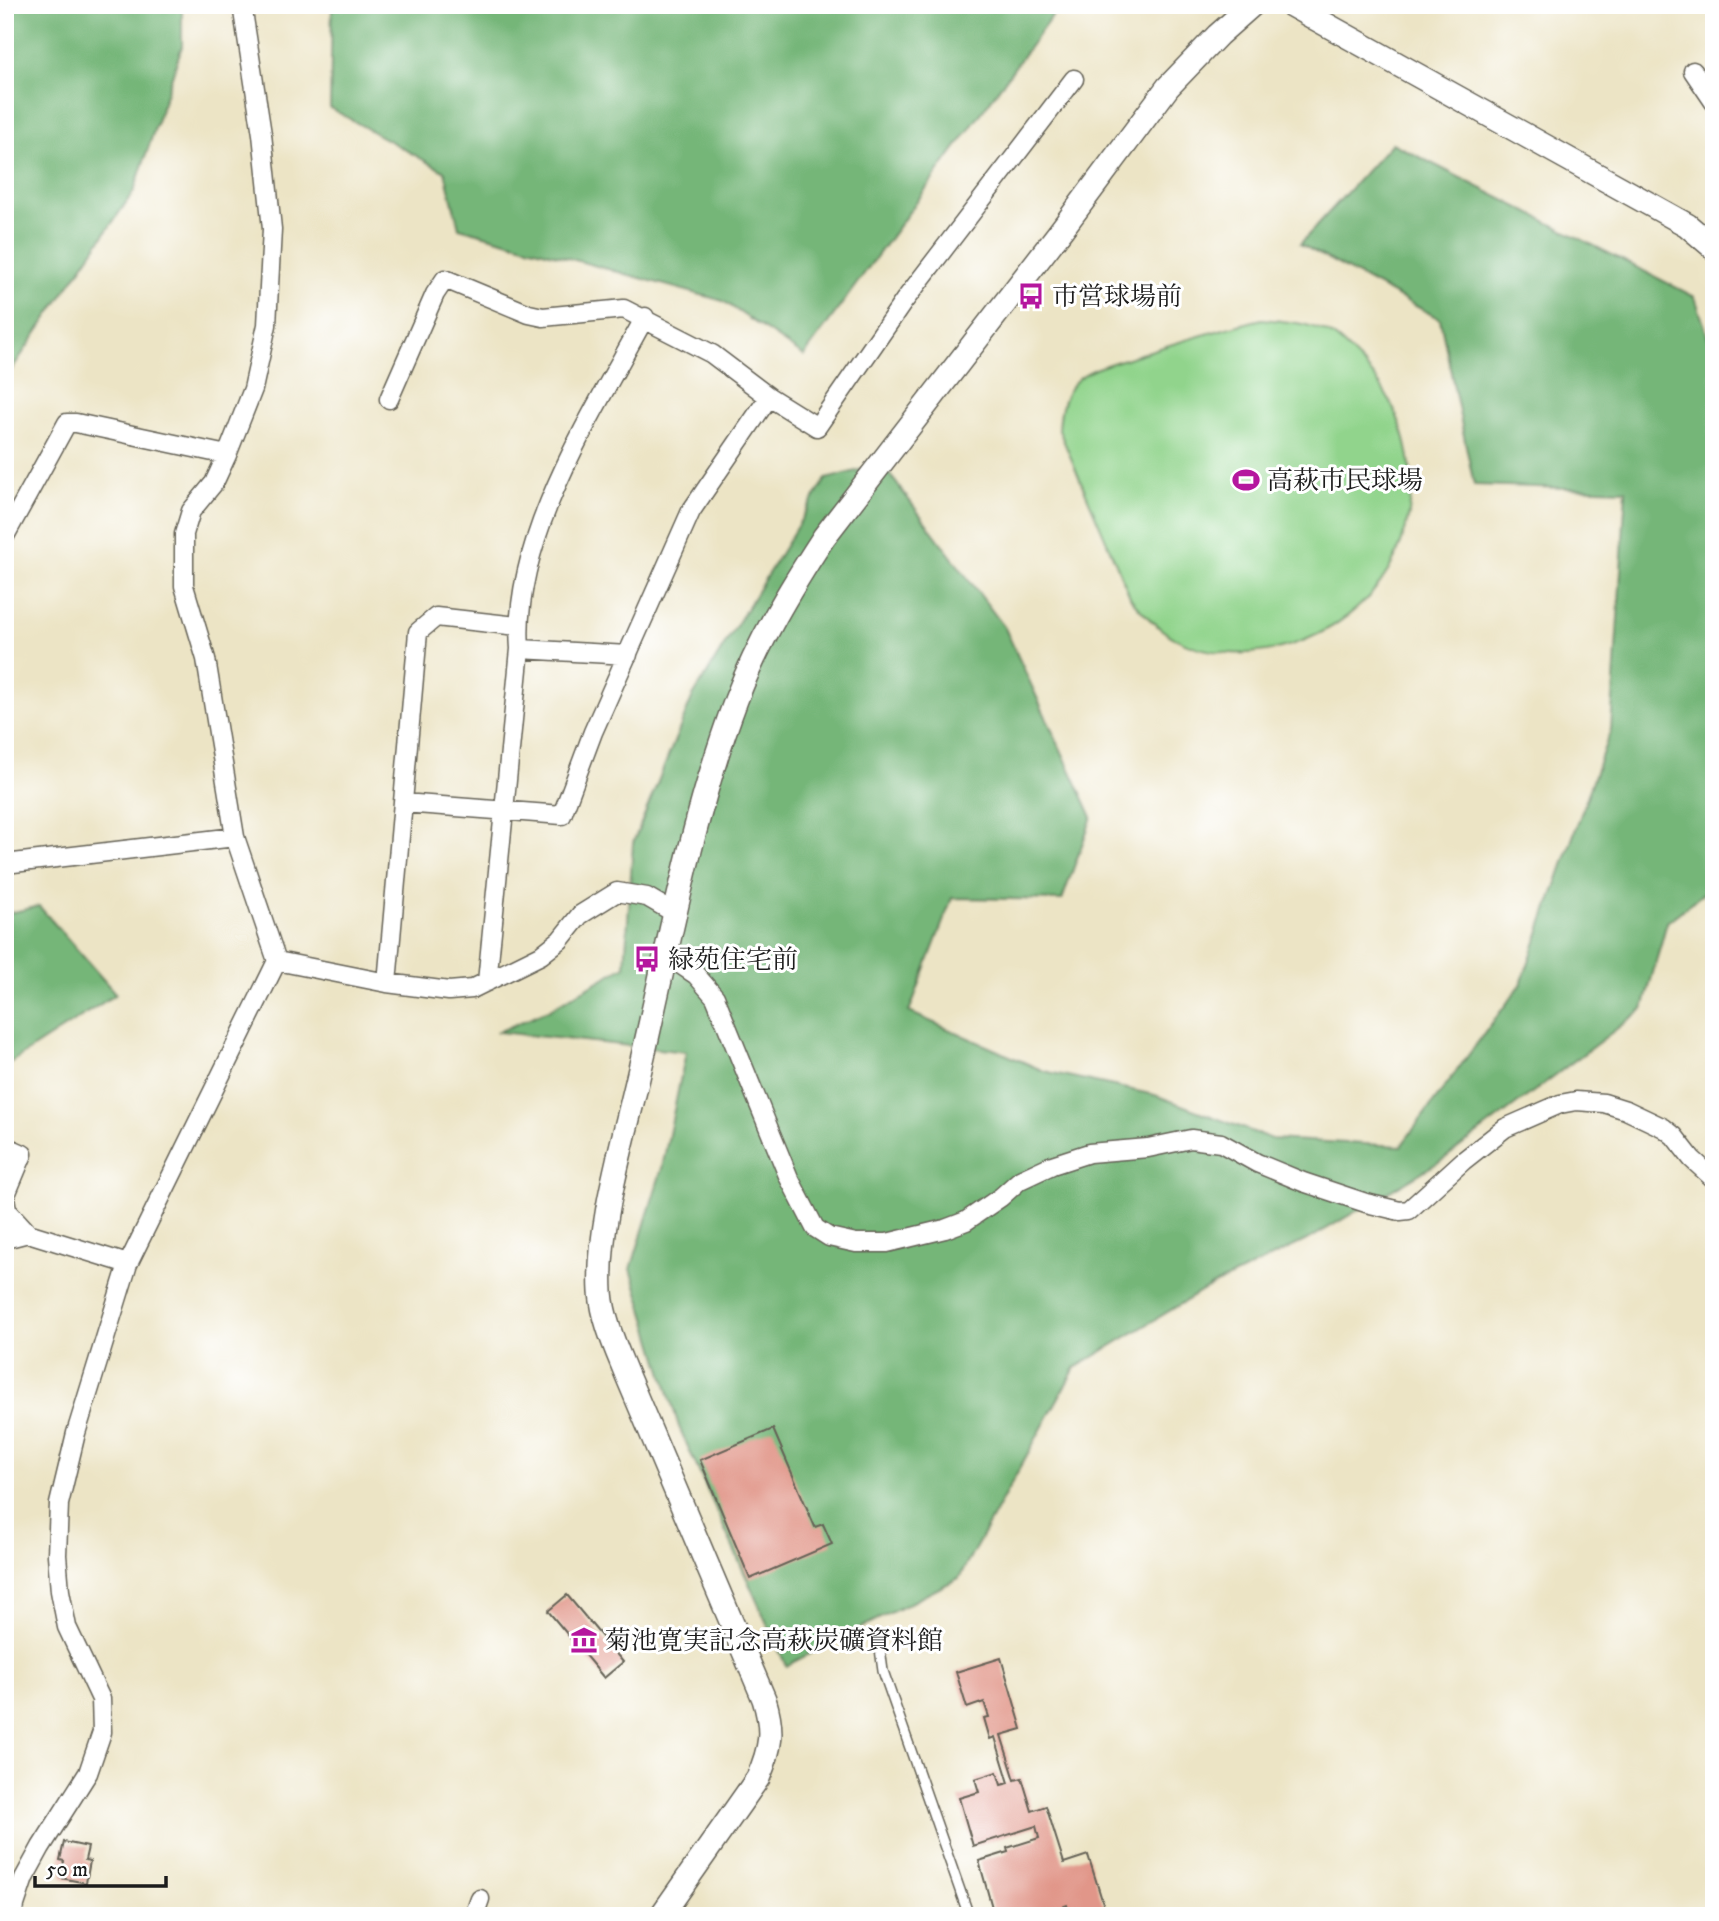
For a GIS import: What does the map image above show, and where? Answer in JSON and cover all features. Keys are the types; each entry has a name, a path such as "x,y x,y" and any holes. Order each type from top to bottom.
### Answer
{"street":[{"path":"13,1916 24,1878 88,1773 102,1732 101,1699 67,1627 60,1591 57,1555 59,1504 76,1433 128,1264 277,961 235,837 206,659 184,586 184,534 191,511 214,483 227,456 253,389 267,325 272,229 262,134 242,5"},
{"path":"661,1916 758,1778 771,1739 770,1716 764,1699 626,1373 610,1332 601,1295 601,1254 609,1212 693,835 737,699 790,588 824,537 1168,87 1218,35 1252,5"},
{"path":"1291,5 1687,225 1714,247"},
{"path":"1693,71 1714,102"},
{"path":"389,399 435,294 445,279 529,314 544,317 624,309 645,317 712,354 769,397 817,427 904,301 1074,79"},
{"path":"486,982 505,811 520,649 518,626 523,584 531,551 566,463 645,317"},
{"path":"403,803 562,815 593,732 691,511 769,397"},
{"path":"5,536 67,423 227,456"},
{"path":"387,983 418,632 436,617 518,626"},
{"path":"520,649 628,655"},
{"path":"5,864 235,837"},
{"path":"277,961 387,983 449,991 472,989 541,955 560,940 580,915 617,892 647,897 676,914"},
{"path":"666,955 696,975 715,997 789,1178 815,1228 829,1237 856,1243 887,1243 967,1221 1002,1197 1020,1180 1052,1165 1089,1153 1148,1148 1191,1139 1221,1143 1257,1163 1366,1203 1400,1211 1409,1210 1463,1161 1505,1128 1560,1104 1576,1101 1604,1103 1664,1128 1692,1159 1713,1177"},
{"path":"5,1146 23,1154 5,1197 7,1210 28,1233 128,1264"},
{"path":"5,1239 28,1233"}],"lane":[{"path":"878,1634 883,1671 969,1916"}],"green space":[{"path":"5,5 182,5 182,46 134,191 5,379"},
{"path":"332,5 1060,5 804,356 723,301 459,228 445,172 330,108"},
{"path":"1392,143 1695,297 1714,355 1714,885 1667,922 1643,1009 1444,1159 1311,1238 1206,1289 1075,1368 959,1578 786,1666 679,1427 631,1269 662,1168 686,1052 498,1032 548,1010 625,966 633,843 692,698 826,479 882,464 1005,628 1092,817 1062,900 952,898 909,1012 1044,1071 1155,1095 1272,1139 1401,1146 1521,984 1611,729 1626,490 1474,485 1440,319 1300,244"},
{"name":"高萩市民球場","path":"1262,319 1301,324 1328,333 1343,344 1373,376 1390,401 1402,428 1409,456 1409,515 1401,544 1388,571 1370,596 1347,617 1320,633 1290,645 1259,652 1228,653 1197,647 1169,635 1148,618 1131,599 1059,430 1059,423 1068,392 1076,381 1088,373 1102,366"},
{"path":"39,906 116,994 5,1066 5,914"}],"building":[{"path":"773,1429 815,1527 823,1524 832,1544 750,1579 700,1460"},
{"path":"567,1595 623,1662 604,1678 548,1611"},
{"path":"1001,1658 1022,1729 1001,1735 1015,1780 1022,1778 1032,1811 1046,1806 1064,1863 1088,1855 1107,1916 1070,1916 1067,1905 1059,1908 1061,1916 986,1916 985,1913 993,1911 979,1861 1008,1852 1007,1848 1039,1838 1036,1826 973,1846 959,1798 979,1792 975,1779 997,1772 1001,1785 1009,1783 995,1737 990,1739 984,1718 989,1717 984,1702 967,1708 956,1672"},
{"path":"64,1842 88,1847 85,1860 90,1861 86,1883 61,1878 64,1861 60,1860"}],"place":[{"name":"市営球場前","path":"1031,296"},
{"name":"高萩市民球場","path":"1246,480"},
{"name":"緑苑住宅前","path":"647,959"},
{"name":"菊池寛実記念高萩炭礦資料館","path":"584,1640"}]}
